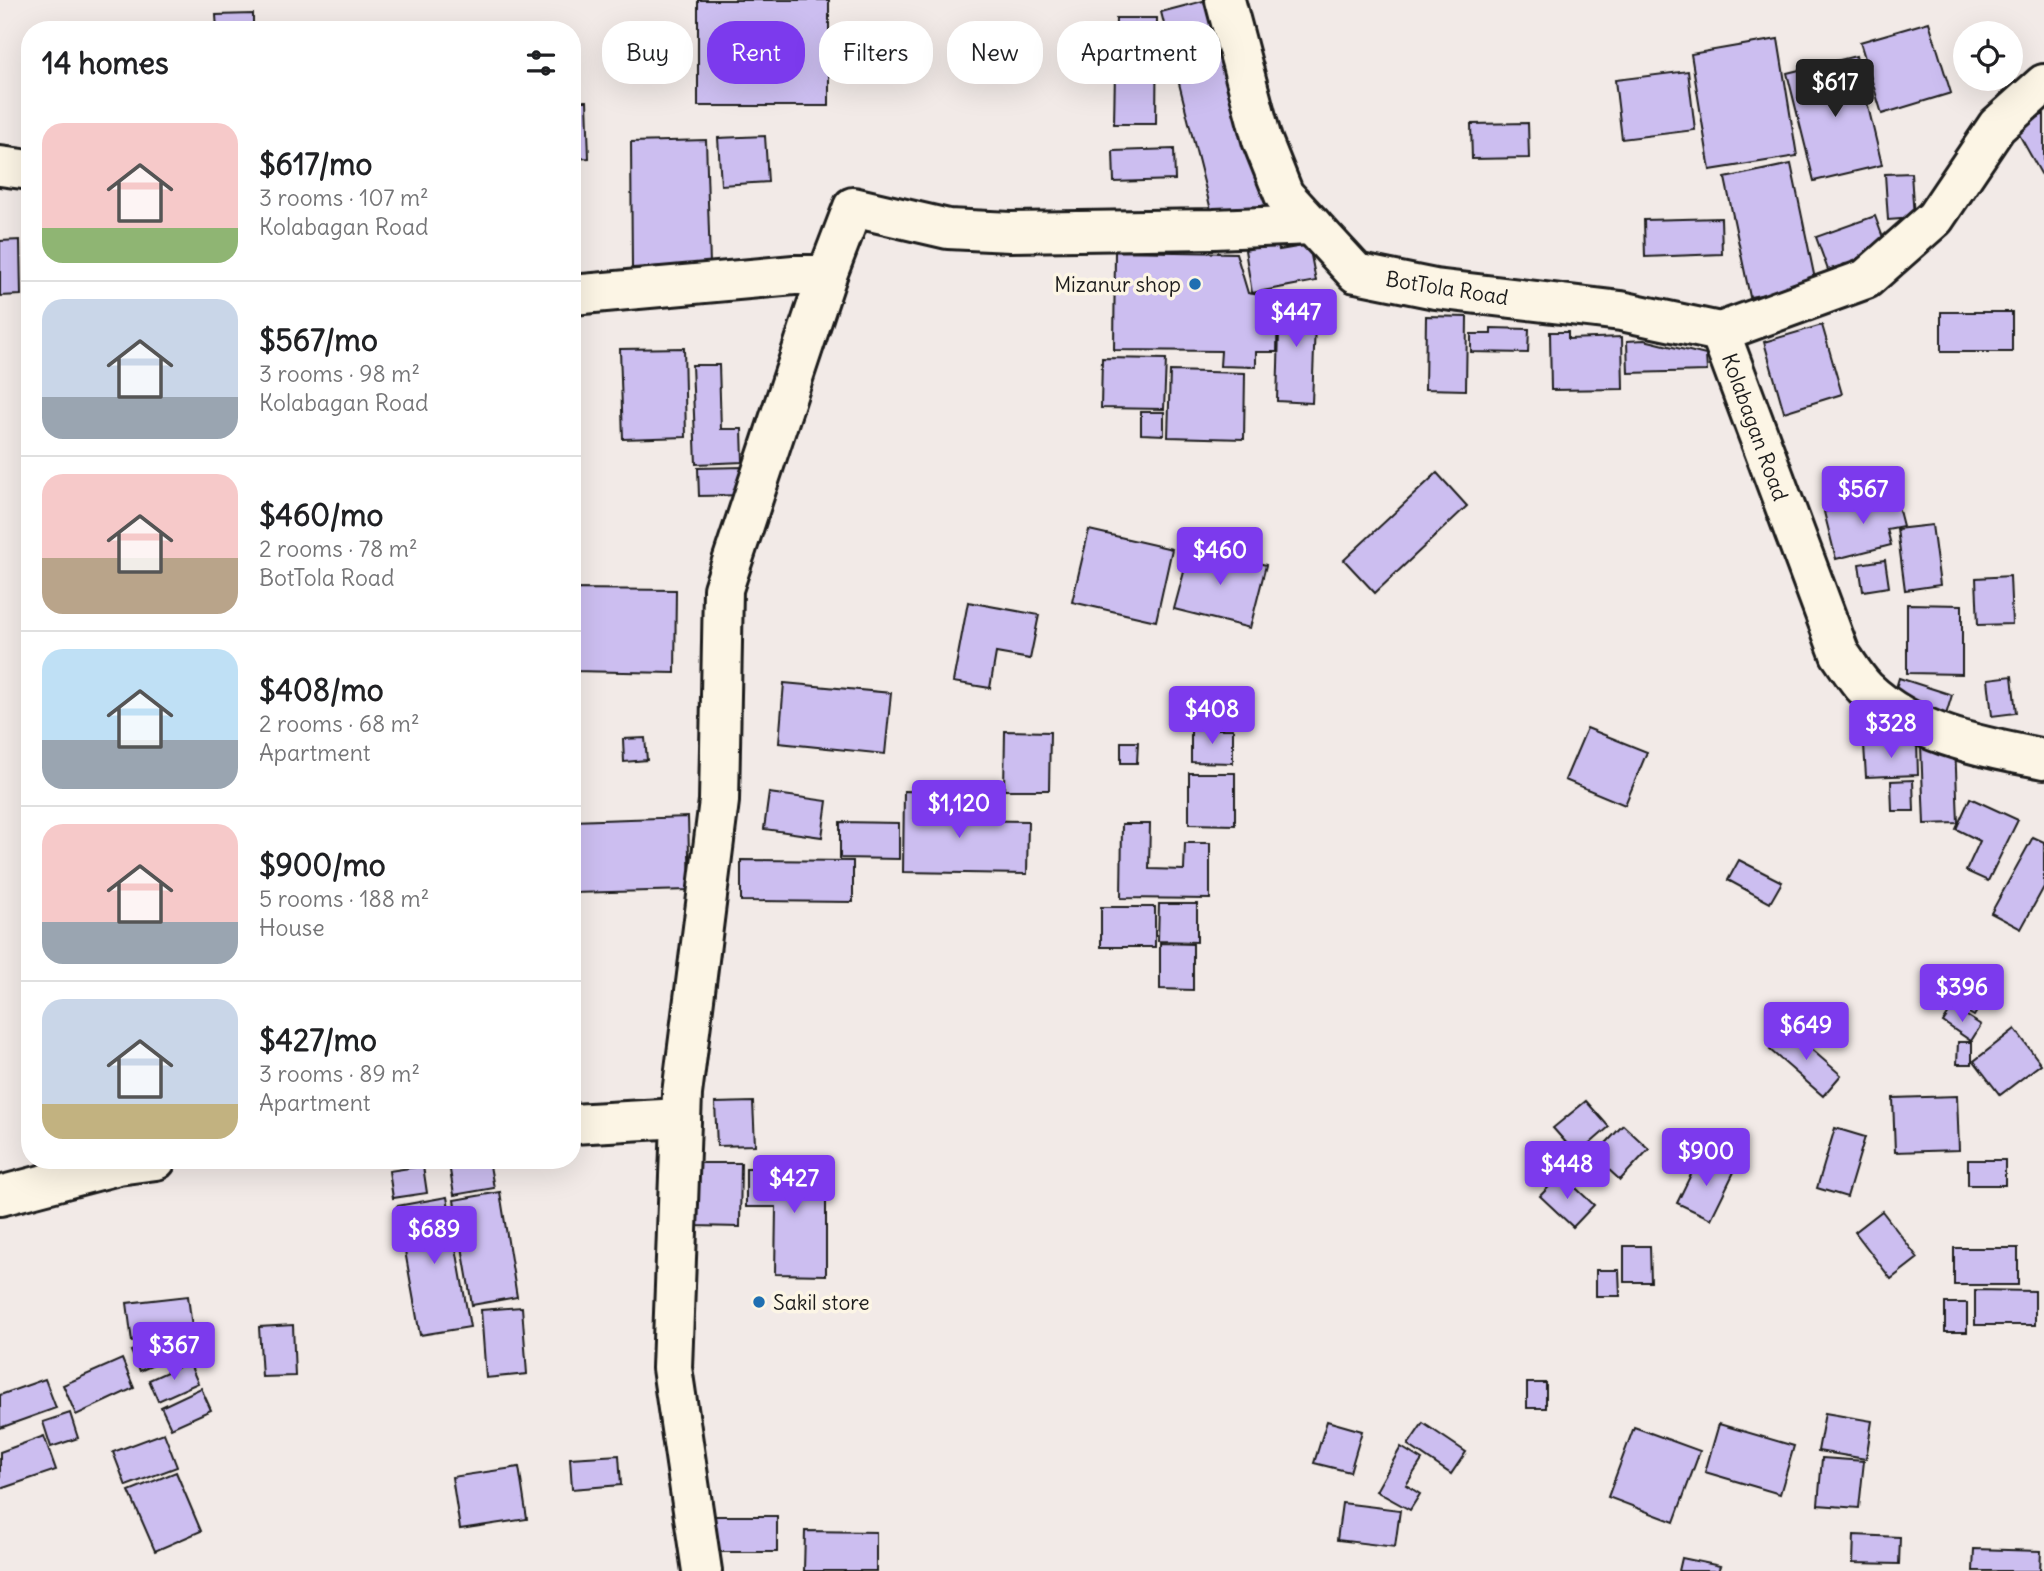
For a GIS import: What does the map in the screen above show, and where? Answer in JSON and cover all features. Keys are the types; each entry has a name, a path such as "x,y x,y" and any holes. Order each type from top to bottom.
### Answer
{"street":[{"name":"BotTola Road","path":"1225,0 1262,140 1284,195 1356,273 1435,289 1621,311 1720,331"},
{"name":"Kolabagan Road","path":"2044,84 1997,126 1935,218 1866,279 1720,331 1840,654 1866,688 1903,717 1969,744 2044,759"},
{"path":"0,166 21,169"},
{"path":"702,1571 672,1368 682,1094 719,802 723,589 827,275 853,207 948,229 1011,232 1312,225"},
{"path":"581,294 794,275 827,275"},
{"path":"581,1124 681,1118"},
{"path":"0,1196 103,1169"}],"building":[{"path":"698,0 829,0 829,21 819,21 819,84 829,84 829,106 698,106"},
{"path":"1207,0 1214,21 1163,21 1161,12"},
{"path":"253,14 253,21 216,21 216,15"},
{"path":"1116,18 1157,18 1157,21 1116,21"},
{"path":"1929,22 1951,93 1882,114 1860,42"},
{"path":"1778,39 1797,156 1710,170 1691,54"},
{"path":"1221,43 1273,203 1213,218 1179,84 1221,84"},
{"path":"1856,56 1882,165 1814,181 1787,73"},
{"path":"1688,71 1695,130 1622,139 1615,80"},
{"path":"1115,84 1156,84 1156,124 1114,124"},
{"path":"581,101 587,101 589,158 581,158"},
{"path":"2044,114 2044,179 2016,129"},
{"path":"1528,123 1529,158 1472,159 1471,124"},
{"path":"765,136 768,182 721,185 718,138"},
{"path":"706,140 710,264 632,268 631,142"},
{"path":"1174,149 1175,180 1114,182 1113,151"},
{"path":"1791,164 1816,284 1750,297 1725,178"},
{"path":"1911,173 1914,218 1888,220 1885,174"},
{"path":"1875,216 1889,254 1847,270 1845,264 1828,270 1816,237"},
{"path":"1721,218 1722,254 1645,257 1644,220"},
{"path":"20,240 21,295 0,296 0,241"},
{"path":"1277,243 1279,250 1309,245 1316,281 1252,293 1245,250"},
{"path":"1115,251 1236,253 1248,293 1278,298 1277,352 1256,352 1256,367 1220,366 1221,351 1114,350"},
{"path":"1280,296 1316,297 1312,403 1277,401"},
{"path":"1941,312 2012,312 2012,352 1941,352"},
{"path":"1426,316 1467,317 1466,390 1425,389"},
{"path":"1822,325 1842,394 1784,412 1764,342"},
{"path":"1491,328 1529,329 1528,353 1471,352 1471,334 1491,334"},
{"path":"1550,332 1568,332 1568,339 1622,337 1623,389 1551,390"},
{"path":"1644,340 1706,355 1707,371 1628,373 1627,341"},
{"path":"684,348 686,437 623,439 620,349"},
{"path":"1102,358 1166,359 1164,409 1101,408"},
{"path":"692,365 719,365 721,429 742,429 743,462 696,464"},
{"path":"1170,371 1245,373 1244,439 1168,437"},
{"path":"1141,412 1164,412 1164,435 1141,434"},
{"path":"744,467 745,495 699,496 698,468"},
{"path":"1437,473 1467,506 1375,593 1344,560"},
{"path":"1895,495 1903,526 1887,529 1891,545 1836,559 1824,512"},
{"path":"1932,525 1940,585 1905,590 1897,529"},
{"path":"1089,530 1172,549 1156,621 1072,602"},
{"path":"1191,546 1266,565 1250,628 1174,609"},
{"path":"1885,560 1889,587 1863,591 1859,564"},
{"path":"2010,576 2012,624 1978,625 1976,578"},
{"path":"581,589 676,590 675,673 581,671"},
{"path":"968,602 1039,615 1030,659 996,653 990,688 953,682"},
{"path":"1907,604 1962,605 1962,674 1907,673"},
{"path":"2012,676 2016,713 1992,716 1988,679"},
{"path":"1899,678 1952,695 1945,718 1892,701"},
{"path":"784,683 891,693 885,754 779,743"},
{"path":"1587,728 1647,752 1625,805 1565,780"},
{"path":"1191,729 1233,729 1233,763 1191,762"},
{"path":"1005,731 1050,732 1049,790 1004,790"},
{"path":"645,738 647,760 624,762 623,739"},
{"path":"1121,742 1138,742 1137,763 1121,763"},
{"path":"1917,743 1918,775 1866,777 1864,745"},
{"path":"1955,743 1958,823 1924,824 1921,745"},
{"path":"1189,773 1235,773 1235,825 1189,824"},
{"path":"1913,780 1914,811 1892,811 1891,781"},
{"path":"904,791 952,792 952,820 1028,821 1027,874 903,872"},
{"path":"769,793 827,801 822,837 764,829"},
{"path":"1970,798 2018,820 1988,881 1966,871 1980,841 1956,829"},
{"path":"688,817 690,890 581,893 581,821"},
{"path":"840,822 899,823 899,859 840,858"},
{"path":"1122,824 1150,824 1149,869 1184,870 1185,843 1210,843 1210,899 1121,898"},
{"path":"2033,837 2044,842 2044,887 2021,929 1991,913"},
{"path":"741,860 853,861 853,902 741,901"},
{"path":"1739,860 1782,882 1770,903 1728,880"},
{"path":"1159,904 1197,904 1197,942 1158,941"},
{"path":"1101,907 1155,907 1155,947 1101,947"},
{"path":"1160,943 1193,944 1193,990 1160,989"},
{"path":"1958,983 1985,998 1974,1016 1948,1001"},
{"path":"1953,1007 1981,1025 1971,1041 1943,1022"},
{"path":"1788,1029 1841,1075 1823,1096 1770,1050"},
{"path":"2015,1029 2041,1064 2000,1095 1974,1061"},
{"path":"1958,1042 1972,1042 1972,1064 1957,1064"},
{"path":"1957,1096 1959,1150 1895,1152 1893,1098"},
{"path":"1586,1101 1609,1127 1577,1155 1553,1128"},
{"path":"753,1102 755,1145 717,1146 715,1103"},
{"path":"1623,1125 1649,1149 1620,1180 1594,1156"},
{"path":"1835,1128 1865,1137 1847,1197 1817,1188"},
{"path":"1700,1156 1734,1172 1711,1219 1677,1203"},
{"path":"1968,1160 2005,1160 2005,1185 1968,1185"},
{"path":"695,1163 741,1163 740,1227 694,1226"},
{"path":"746,1168 826,1168 826,1275 775,1274 776,1207 746,1207"},
{"path":"423,1169 427,1193 393,1198 389,1171"},
{"path":"450,1169 491,1169 494,1188 454,1195"},
{"path":"1561,1174 1594,1205 1573,1227 1540,1196"},
{"path":"500,1192 517,1297 472,1305 454,1200"},
{"path":"447,1197 470,1327 420,1335 397,1206"},
{"path":"1882,1211 1918,1258 1891,1279 1855,1232"},
{"path":"1624,1246 1650,1246 1651,1282 1624,1282"},
{"path":"1954,1248 2018,1248 2018,1285 1954,1285"},
{"path":"1596,1270 1619,1270 1620,1296 1596,1296"},
{"path":"1975,1290 2035,1291 2035,1325 1975,1325"},
{"path":"188,1296 193,1335 132,1342 127,1303"},
{"path":"1945,1303 1967,1303 1967,1332 1945,1332"},
{"path":"522,1307 527,1374 486,1378 481,1310"},
{"path":"293,1325 295,1376 262,1377 259,1327"},
{"path":"166,1335 176,1355 140,1371 131,1351"},
{"path":"122,1359 134,1388 76,1415 63,1385"},
{"path":"189,1362 198,1383 158,1401 149,1380"},
{"path":"45,1379 56,1408 0,1428 0,1395"},
{"path":"1527,1383 1546,1383 1546,1408 1527,1408"},
{"path":"201,1388 211,1410 171,1428 161,1407"},
{"path":"70,1413 78,1438 51,1447 43,1422"},
{"path":"1825,1413 1872,1421 1866,1459 1818,1451"},
{"path":"1327,1421 1362,1431 1350,1472 1314,1463"},
{"path":"1423,1423 1466,1452 1451,1474 1408,1445"},
{"path":"1719,1424 1794,1446 1780,1494 1705,1472"},
{"path":"1634,1427 1700,1451 1674,1522 1608,1497"},
{"path":"164,1433 177,1467 126,1486 113,1452"},
{"path":"44,1436 56,1470 0,1489 0,1452"},
{"path":"1401,1447 1422,1460 1406,1485 1420,1494 1410,1510 1376,1491"},
{"path":"619,1455 621,1485 572,1489 570,1458"},
{"path":"1822,1458 1864,1461 1859,1508 1818,1505"},
{"path":"519,1467 527,1519 460,1529 452,1477"},
{"path":"176,1472 201,1531 155,1551 129,1491"},
{"path":"1342,1503 1400,1510 1395,1547 1337,1540"},
{"path":"713,1516 777,1516 777,1552 713,1552"},
{"path":"805,1531 876,1532 876,1571 804,1571"},
{"path":"1854,1535 1900,1537 1899,1564 1853,1563"},
{"path":"1974,1549 2041,1551 2040,1571 1973,1571"},
{"path":"1682,1558 1720,1566 1718,1571 1679,1571"}],"place":[{"name":"Mizanur shop","path":"1195,284"},
{"name":"Sakil store","path":"759,1302"}]}
